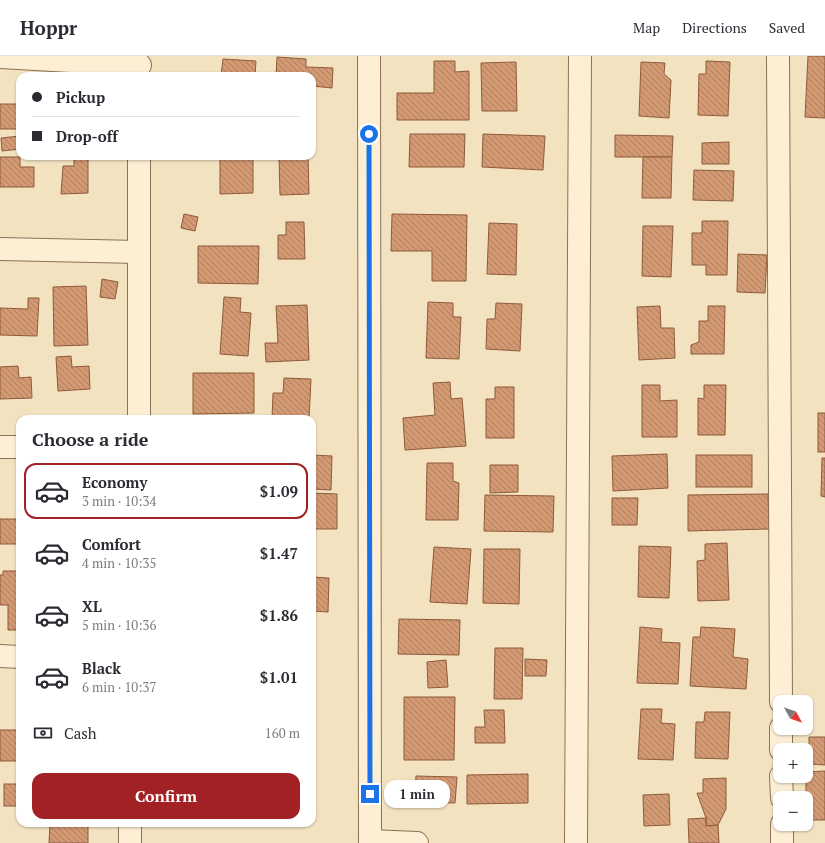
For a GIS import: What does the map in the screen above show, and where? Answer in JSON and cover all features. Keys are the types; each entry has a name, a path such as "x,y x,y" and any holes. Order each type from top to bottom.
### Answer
{"street":[{"path":"368,56 370,842 417,843"},
{"path":"576,843 580,56"},
{"path":"778,56 781,695"},
{"path":"0,57 140,66"},
{"path":"138,415 139,160"},
{"path":"0,249 139,252"},
{"path":"0,447 16,447"},
{"path":"0,656 16,656"},
{"path":"130,827 130,843"},
{"path":"782,831 782,843"}],"building":[{"path":"808,56 825,56 825,118 805,117"},
{"path":"277,57 306,59 306,67 333,68 332,88 316,86 316,72 276,72"},
{"path":"223,59 256,61 255,72 221,72"},
{"path":"434,61 455,61 455,72 469,71 469,120 397,120 397,93 434,93"},
{"path":"706,61 730,62 728,116 698,115 699,74 706,74"},
{"path":"516,62 517,111 482,111 481,63"},
{"path":"641,62 665,63 664,74 671,80 669,118 639,116"},
{"path":"0,104 16,104 16,129 0,129"},
{"path":"410,134 465,134 464,167 409,167"},
{"path":"483,134 545,136 543,170 482,167"},
{"path":"615,135 673,136 672,157 615,157"},
{"path":"16,136 16,149 2,151 1,138"},
{"path":"729,142 729,164 702,164 702,143"},
{"path":"0,157 16,157 16,160 20,160 20,167 34,167 34,187 0,187"},
{"path":"643,157 672,157 671,198 642,198"},
{"path":"74,160 88,160 88,193 61,194 63,166 74,166"},
{"path":"220,160 253,160 253,193 220,194"},
{"path":"279,160 308,160 309,194 280,195"},
{"path":"694,170 734,171 733,201 693,200"},
{"path":"184,214 198,217 195,231 181,228"},
{"path":"392,214 467,215 466,281 432,281 432,251 391,251"},
{"path":"702,221 728,221 727,275 706,275 706,265 692,265 692,233 702,233"},
{"path":"286,222 304,222 305,259 278,259 278,235 286,235"},
{"path":"489,223 517,224 516,275 487,274"},
{"path":"643,226 673,226 671,277 642,276"},
{"path":"198,246 259,246 258,284 198,283"},
{"path":"738,254 767,255 765,293 737,292"},
{"path":"102,279 118,282 115,299 100,297"},
{"path":"86,286 88,345 54,346 53,287"},
{"path":"224,297 241,298 240,312 251,313 248,356 220,354"},
{"path":"28,298 39,298 37,336 0,335 0,308 28,309"},
{"path":"428,302 453,303 453,317 461,317 459,359 426,358"},
{"path":"496,303 522,304 520,351 486,349 487,319 495,319"},
{"path":"307,305 309,360 266,362 265,343 278,343 276,306"},
{"path":"660,306 661,328 674,328 675,358 639,360 637,307"},
{"path":"708,306 725,306 724,354 691,354 691,345 699,342 699,321 708,321"},
{"path":"71,356 72,367 89,366 90,389 58,391 56,357"},
{"path":"18,366 19,378 31,377 32,398 0,399 0,367"},
{"path":"193,373 254,373 254,413 193,414"},
{"path":"284,378 311,379 309,415 272,415 273,393 283,393"},
{"path":"450,382 451,399 462,398 466,446 405,450 403,418 435,415 433,383"},
{"path":"642,385 660,385 660,401 677,400 677,437 642,437"},
{"path":"704,385 726,385 725,435 698,435 698,398 704,399"},
{"path":"495,387 514,387 514,438 486,438 486,399 495,399"},
{"path":"818,413 825,413 825,452 818,452"},
{"path":"667,454 668,488 613,491 612,456"},
{"path":"316,455 332,456 331,490 316,489"},
{"path":"696,455 752,455 752,487 696,487"},
{"path":"822,458 825,458 825,497 821,496"},
{"path":"427,463 453,463 453,481 459,483 458,520 426,520"},
{"path":"490,465 518,465 518,492 490,493"},
{"path":"316,493 337,494 337,529 316,529"},
{"path":"768,494 769,529 688,531 688,495"},
{"path":"485,495 554,496 553,532 484,531"},
{"path":"612,498 638,498 637,525 612,525"},
{"path":"0,519 16,519 16,544 0,544"},
{"path":"727,543 729,600 698,601 697,561 705,560 705,544"},
{"path":"639,546 671,547 669,598 638,597"},
{"path":"434,547 471,549 467,604 430,602"},
{"path":"484,549 520,549 519,604 483,603"},
{"path":"3,571 16,571 16,630 8,630 8,605 0,605 0,575 3,575"},
{"path":"316,577 329,578 328,612 316,611"},
{"path":"399,619 460,620 459,655 398,654"},
{"path":"640,627 662,629 661,642 680,643 678,684 637,683"},
{"path":"701,627 735,629 733,657 748,659 746,689 690,686 693,637 700,637"},
{"path":"495,648 523,648 522,699 494,699"},
{"path":"525,659 547,660 546,676 525,676"},
{"path":"446,660 448,687 428,688 427,662"},
{"path":"404,697 455,697 454,760 404,760"},
{"path":"641,709 662,709 661,723 675,724 673,760 638,759"},
{"path":"484,710 504,710 505,743 475,743 475,727 485,727"},
{"path":"705,712 730,712 728,759 695,758 696,722 704,722"},
{"path":"0,730 16,730 16,761 0,761"},
{"path":"809,737 825,737 825,765 813,764 813,743 809,743"},
{"path":"825,771 825,820 813,820 813,791 806,791 806,783 813,783 813,772"},
{"path":"528,774 528,803 467,804 467,775"},
{"path":"416,776 457,777 455,803 414,802"},
{"path":"726,778 726,809 718,825 706,826 706,818 697,793 703,793 703,779"},
{"path":"4,784 16,784 16,806 4,806"},
{"path":"669,794 670,825 644,826 643,795"},
{"path":"706,818 706,826 718,825 719,843 689,843 688,819"},
{"path":"50,827 88,827 88,843 49,843"}],"route":[{"path":"369,134 370,794"}]}
